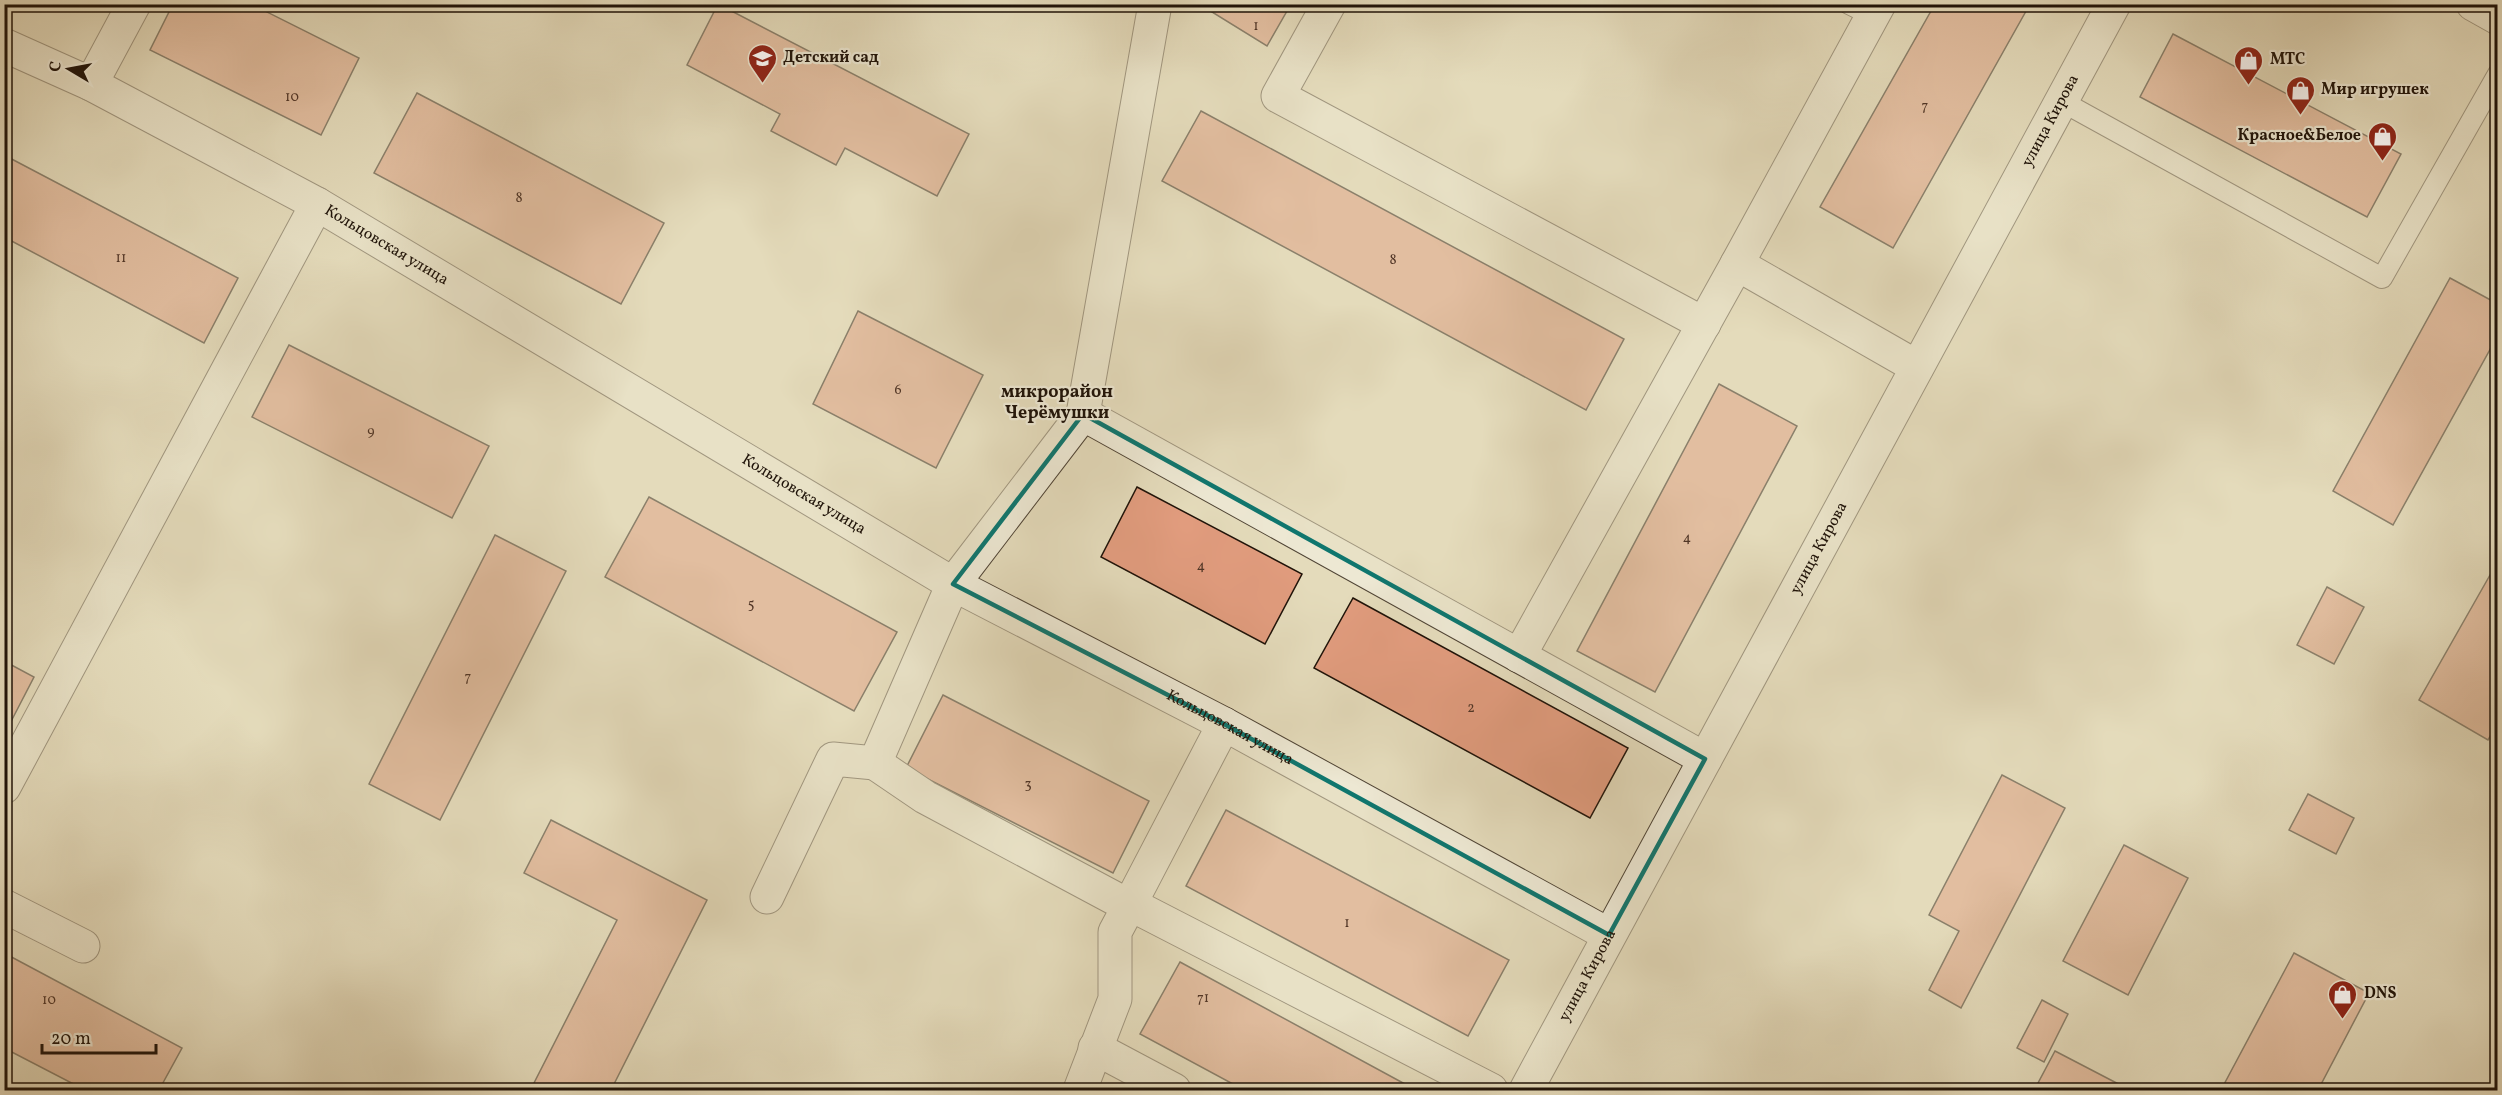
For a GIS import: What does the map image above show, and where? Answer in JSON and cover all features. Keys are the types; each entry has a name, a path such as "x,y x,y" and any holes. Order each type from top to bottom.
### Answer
{"street":[{"path":"91,84 134,4"},
{"path":"874,763 952,584 1083,414 1155,4"},
{"path":"1329,4 1278,96 1704,324"},
{"name":"улица Кирова","path":"1526,1090 2114,4"},
{"path":"2474,4 2498,18"},
{"path":"1519,656 1737,264 1867,8"},
{"name":"Кольцовская улица","path":"4,45 91,84 317,204 952,584 1224,724 1609,935"},
{"path":"4,787 317,204"},
{"path":"1737,264 1917,367"},
{"path":"1083,414 1705,759"},
{"path":"1080,1090 1116,999 1115,932 1224,724"},
{"path":"766,897 833,759 874,763 925,797 1491,1090"},
{"path":"4,906 83,946"},
{"path":"1095,1048 1174,1090"}],"lane":[{"path":"2061,101 2382,278 2498,74"}],"highlighted area":[{"path":"1083,414 1705,759 1609,935 1224,724 953,584"}],"building":[{"path":"173,4 251,4 359,58 321,135 150,50"},
{"path":"718,4 969,134 937,196 845,148 836,165 771,131 780,114 687,65"},
{"path":"1199,4 1291,4 1267,46"},
{"path":"1935,4 2030,4 1893,248 1820,207"},
{"path":"2173,34 2401,154 2367,217 2140,97"},
{"path":"417,93 664,223 621,304 374,173"},
{"path":"1201,111 1624,339 1586,410 1162,181"},
{"path":"4,155 238,278 204,343 4,237"},
{"path":"2450,278 2498,304 2498,335 2393,525 2333,491"},
{"path":"858,311 983,375 936,468 813,404"},
{"path":"289,345 489,446 452,518 252,417"},
{"path":"1719,384 1797,426 1655,692 1577,651"},
{"path":"1137,487 1302,574 1265,644 1101,557"},
{"path":"649,497 897,632 854,711 605,577"},
{"path":"495,535 566,571 440,820 369,784"},
{"path":"2498,561 2498,723 2488,740 2419,700"},
{"path":"2327,587 2364,607 2334,664 2297,645"},
{"path":"1353,598 1628,748 1590,818 1314,668"},
{"path":"4,661 34,677 4,735"},
{"path":"943,695 1149,801 1113,873 906,768"},
{"path":"2002,775 2065,808 1961,1008 1929,990 1959,931 1929,915"},
{"path":"2308,794 2354,818 2336,854 2289,830"},
{"path":"1226,810 1509,960 1468,1036 1186,886"},
{"path":"551,820 707,900 611,1090 543,1090 533,1085 617,920 524,873"},
{"path":"2124,845 2188,878 2128,995 2063,961"},
{"path":"4,953 182,1048 159,1090 85,1090 4,1048"},
{"path":"2294,953 2369,993 2318,1090 2221,1090"},
{"path":"1180,962 1416,1090 1244,1090 1140,1034"},
{"path":"2042,1000 2068,1014 2044,1062 2017,1048"},
{"path":"2055,1051 2130,1090 2048,1090 2037,1085"}],"place":[{"name":"Детский сад","path":"762,84"},
{"name":"МТС","path":"2249,86"},
{"name":"Мир игрушек","path":"2300,116"},
{"name":"Красное&Белое","path":"2382,162"},
{"name":"DNS","path":"2343,1020"}],"district":[{"name":"микрорайон Черёмушки","path":"1057,402"}]}
